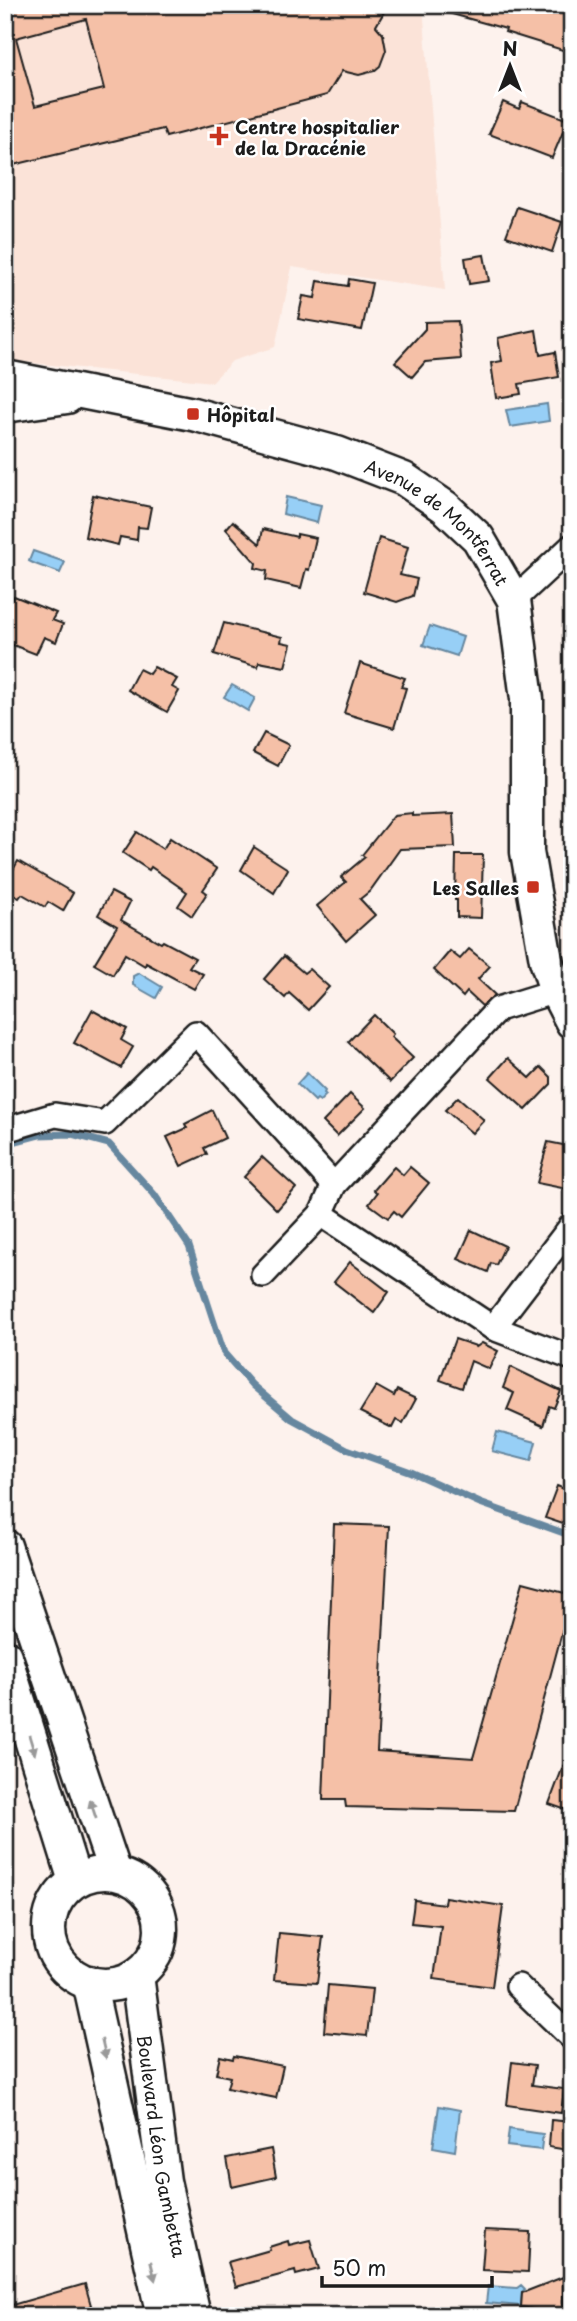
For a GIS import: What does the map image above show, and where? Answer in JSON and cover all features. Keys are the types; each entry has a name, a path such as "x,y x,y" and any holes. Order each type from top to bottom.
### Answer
{"main road":[{"name":"Avenue de Montferrat","path":"5,377 193,414 337,453 404,479 445,507 478,538 513,600 527,699 527,852 546,960 556,991 572,1021"},
{"path":"5,406 93,393"},
{"path":"5,1546 115,1873"},
{"path":"5,1656 75,1881"},
{"path":"101,1872 115,1873 133,1880 148,1891 162,1926 159,1945 150,1962 137,1975 122,1982 105,1985 89,1982 72,1974 59,1962 51,1945 48,1927 52,1909 61,1893 75,1881 101,1872"},
{"name":"Boulevard Léon Gambetta","path":"137,1975 164,2181 194,2316"},
{"name":"Boulevard Léon Gambetta","path":"89,1982 163,2316"}],"street":[{"path":"513,600 572,546"},
{"path":"263,1275 321,1214 334,1185 498,1009 556,991"},
{"path":"5,1130 55,1115 105,1123 196,1033 334,1185"},
{"path":"321,1214 493,1328 572,1357"},
{"path":"493,1328 572,1225"},
{"path":"518,1986 572,2038"}],"shaded area":[{"name":"Centre hospitalier de la Dracénie","path":"5,5 423,5 445,290 292,267 275,347 232,361 212,382 5,360"}],"water":[{"path":"547,404 549,421 510,427 506,410"},
{"path":"286,497 321,505 317,523 283,514"},
{"path":"33,551 65,562 60,573 29,561"},
{"path":"430,626 463,637 457,656 423,645"},
{"path":"232,685 255,698 248,711 224,697"},
{"path":"139,973 162,987 156,998 133,985 133,976"},
{"path":"307,1073 325,1091 326,1095 320,1101 315,1101 297,1084"},
{"path":"497,1432 536,1442 531,1461 492,1451"},
{"path":"439,2106 460,2110 455,2151 433,2147"},
{"path":"509,2129 543,2134 541,2150 507,2146"},
{"path":"521,2285 525,2289 522,2292 521,2306 486,2303 488,2286 517,2288"}],"building":[{"path":"5,5 388,5 376,26 383,34 386,50 380,66 374,71 359,75 342,71 327,95 166,137 163,129 5,167","holes":["86,19 104,89 35,106 16,38"]},
{"path":"442,5 572,5 572,53 505,32 506,29 441,11"},
{"path":"503,102 519,109 522,102 568,120 552,158 489,134"},
{"path":"517,207 562,222 552,252 506,236"},
{"path":"484,255 489,281 469,284 465,258"},
{"path":"349,279 372,283 362,330 298,319 303,296 315,298 318,281 348,286"},
{"path":"458,321 461,359 425,362 412,377 395,362 425,329 425,322"},
{"path":"536,330 540,355 555,352 559,377 519,384 521,394 496,398 491,363 502,361 498,338"},
{"path":"93,495 151,507 147,528 138,527 137,540 120,537 118,545 85,537"},
{"path":"233,521 260,544 263,529 297,537 297,534 316,538 309,570 306,569 301,588 266,580 267,571 255,568 256,563 226,529"},
{"path":"379,538 408,547 400,575 417,579 413,596 397,602 364,592"},
{"path":"14,596 56,613 52,620 63,624 56,642 44,637 36,654 5,642 5,597 13,599"},
{"path":"224,623 282,637 281,642 291,644 285,667 259,662 258,667 214,654"},
{"path":"360,663 405,678 401,687 406,688 394,728 344,713"},
{"path":"154,667 177,679 172,687 179,691 167,712 128,690 139,669 149,674"},
{"path":"264,733 289,745 278,766 253,753"},
{"path":"412,813 412,816 453,814 455,847 400,849 370,891 360,899 375,915 346,941 317,906 346,882 341,877 365,857 362,855 394,815"},
{"path":"137,832 163,849 170,838 217,869 203,890 207,893 192,916 178,906 187,892 151,867 149,870 123,853"},
{"path":"254,847 288,869 274,893 241,870"},
{"path":"456,855 483,855 481,918 457,917"},
{"path":"18,861 73,893 63,911 48,902 45,907 22,894 19,898 5,890 5,884"},
{"path":"111,892 130,902 121,920 161,943 163,941 195,958 189,967 203,974 194,989 125,954 113,975 94,964 117,926 98,915"},
{"path":"469,949 490,966 478,979 495,995 482,1006 467,992 463,997 434,970 450,951 460,959"},
{"path":"284,956 304,973 309,969 329,987 308,1010 289,993 285,998 264,979"},
{"path":"92,1010 127,1029 121,1040 133,1047 121,1068 74,1043"},
{"path":"374,1015 393,1034 391,1037 413,1058 390,1082 348,1042"},
{"path":"508,1058 530,1078 541,1067 551,1077 551,1084 526,1110 490,1078"},
{"path":"350,1094 365,1108 337,1136 323,1122"},
{"path":"458,1097 484,1120 472,1133 445,1110"},
{"path":"212,1110 225,1138 204,1148 207,1154 181,1166 167,1137 187,1128 185,1124"},
{"path":"548,1142 568,1146 567,1152 572,1153 572,1190 537,1183"},
{"path":"262,1157 296,1188 277,1210 244,1177"},
{"path":"394,1167 403,1175 410,1167 429,1183 401,1217 394,1211 388,1218 369,1204 377,1193 374,1190"},
{"path":"471,1230 505,1246 496,1265 491,1263 488,1272 458,1259"},
{"path":"350,1262 389,1292 374,1313 334,1282"},
{"path":"455,1339 476,1346 475,1348 482,1343 498,1351 489,1369 471,1361 462,1388 440,1380"},
{"path":"511,1367 561,1391 554,1408 549,1406 543,1426 507,1410 514,1393 503,1388"},
{"path":"376,1386 394,1396 397,1390 416,1399 403,1423 396,1420 392,1428 360,1412"},
{"path":"557,1486 572,1492 572,1505 563,1524 545,1518"},
{"path":"334,1524 389,1526 377,1751 473,1758 523,1582 572,1595 514,1811 346,1807 345,1800 323,1800"},
{"path":"572,1748 572,1812 549,1804"},
{"path":"445,1897 503,1906 492,1987 434,1979 441,1926 411,1923 414,1900 444,1904"},
{"path":"279,1933 323,1937 317,1983 274,1980"},
{"path":"328,1985 372,1989 367,2036 324,2032"},
{"path":"220,2056 233,2059 234,2056 283,2066 276,2098 227,2088 230,2077 216,2074"},
{"path":"512,2062 535,2065 532,2085 564,2089 561,2113 507,2105"},
{"path":"551,2120 572,2122 572,2144 568,2144 568,2150 549,2147"},
{"path":"271,2149 276,2177 232,2187 227,2158"},
{"path":"485,2230 530,2232 528,2272 482,2270"},
{"path":"310,2240 319,2269 296,2275 295,2271 236,2287 228,2262 270,2250 269,2247 288,2241 289,2245"},
{"path":"563,2277 563,2316 545,2316 545,2311 521,2307 522,2293"},
{"path":"85,2284 94,2316 5,2316 5,2307"}],"waterway":[{"path":"5,1144 39,1135 72,1134 109,1144 154,1194 189,1246 224,1353 252,1385 292,1419 347,1449 411,1472 480,1503 572,1536"}],"place":[{"name":"Centre hospitalier de la Dracénie","path":"219,136"},
{"name":"Hôpital","path":"193,414"},
{"name":"Les Salles","path":"533,887"}]}
